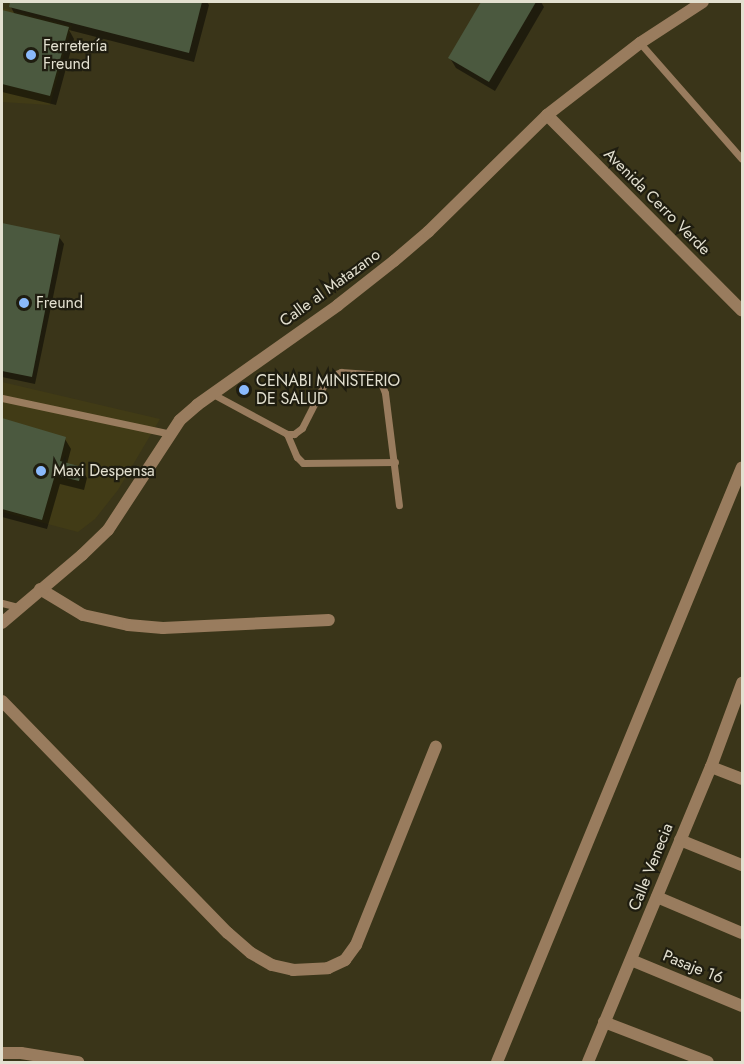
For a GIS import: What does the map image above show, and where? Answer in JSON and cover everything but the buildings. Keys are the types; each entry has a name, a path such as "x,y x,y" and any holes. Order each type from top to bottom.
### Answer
{"street":[{"name":"Calle al Matazano","path":"2,622 82,555 108,530 180,420 211,393 338,305 394,261 428,232 548,115 640,43 703,2"},
{"name":"Avenida Cerro Verde","path":"548,115 742,311"},
{"path":"497,1062 742,467"},
{"path":"40,589 83,615 128,625 163,628 329,620"},
{"name":"Calle Venecia","path":"588,1062 711,767 742,683"},
{"path":"2,701 228,933 250,953 272,965 293,970 328,968 345,960 356,945 436,746"},
{"path":"711,767 742,779"},
{"path":"680,840 742,865"},
{"path":"657,897 742,933"},
{"name":"Pasaje 16","path":"631,960 742,1006"},
{"path":"604,1022 708,1062"},
{"path":"2,1053 21,1053 78,1062"}],"lane":[{"path":"640,43 742,159"},
{"path":"211,393 287,434 294,434 302,428 328,377 340,372 372,374 380,380 386,393 399,505"},
{"path":"2,398 171,434"},
{"path":"287,434 297,457 303,463 394,462"},
{"path":"2,603 18,607"}],"shaded area":[{"name":"Ferretería Freund","path":"2,8 72,26 50,105 2,102"},
{"path":"2,382 160,419 118,490 95,519 78,532 2,512"}],"place":[{"name":"Ferretería Freund","path":"31,55"},
{"name":"Freund","path":"24,303"},
{"name":"CENABI MINISTERIO DE SALUD","path":"244,390"},
{"name":"Maxi Despensa","path":"41,471"}]}
